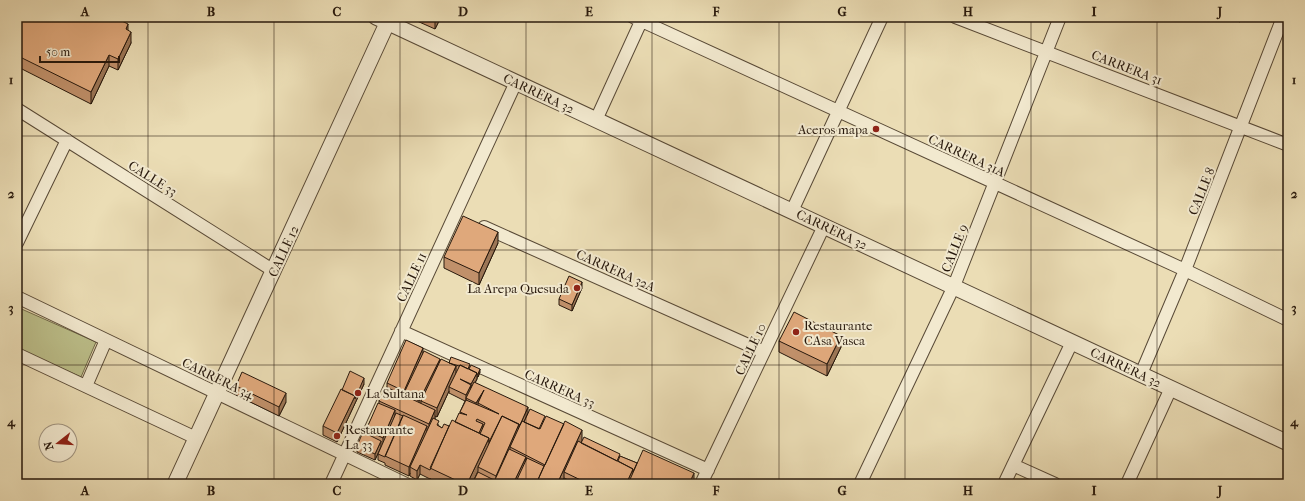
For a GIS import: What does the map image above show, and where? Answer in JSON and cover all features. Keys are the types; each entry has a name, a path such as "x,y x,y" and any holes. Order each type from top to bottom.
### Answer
{"street":[{"path":"792,211 882,17"},
{"name":"CARRERA 31","path":"955,17 1242,126 1288,145"},
{"name":"CALLE 9","path":"860,484 954,286 1060,17"},
{"name":"CALLE 8","path":"1141,374 1185,270 1283,17"},
{"path":"596,120 639,18"},
{"name":"CARRERA 31A","path":"639,18 1185,270 1288,320"},
{"name":"CARRERA 32","path":"385,19 596,120 1288,443"},
{"name":"CALLE 12","path":"174,484 274,270 385,19"},
{"name":"CALLE 11","path":"331,484 401,331 463,217 516,82"},
{"name":"CALLE 33","path":"17,109 274,270"},
{"path":"17,243 67,140"},
{"name":"CARRERA 32A","path":"463,217 764,352"},
{"name":"CALLE 10","path":"701,484 824,226"},
{"name":"CARRERA 34","path":"17,297 406,484"},
{"name":"CARRERA 33","path":"401,331 708,470"},
{"path":"86,386 106,340"},
{"path":"1004,484 1072,342"},
{"path":"17,354 196,438"},
{"path":"1127,484 1171,388"},
{"path":"1013,465 1055,484"}],"green space":[{"path":"17,307 96,342 81,377 17,348"}],"building":[{"path":"17,17 114,17 128,24 126,29 131,32 118,59 109,55 91,92 18,56 20,52 17,50"},
{"path":"463,216 498,232 479,273 444,257"},
{"path":"569,276 582,282 572,305 559,299"},
{"path":"794,312 841,336 827,364 779,341"},
{"path":"406,340 423,348 404,391 387,383"},
{"path":"424,351 440,359 419,401 404,393"},
{"path":"451,357 470,364 468,369 460,365 449,363"},
{"path":"441,359 456,366 437,408 421,401"},
{"path":"460,365 477,373 471,384 460,379 471,385 466,395 449,387"},
{"path":"471,365 480,369 478,374 469,369"},
{"path":"350,371 364,378 355,399 355,396 342,390"},
{"path":"242,372 286,393 279,407 236,386"},
{"path":"474,382 528,407 520,425 502,416 489,442 489,438 480,434 485,423 477,419 476,421 483,424 479,433 455,422 459,413 467,415 460,412 466,400 499,414 478,403 484,390 476,403 466,398"},
{"path":"386,387 435,410 429,424 379,401"},
{"path":"341,389 355,396 337,433 323,426"},
{"path":"378,403 395,410 383,438 366,430"},
{"path":"530,409 545,416 539,429 524,422"},
{"path":"396,413 403,416 385,457 378,454"},
{"path":"403,415 427,426 409,467 385,456"},
{"path":"502,416 519,424 496,476 478,467"},
{"path":"546,416 564,424 545,465 510,447 522,421 540,429"},
{"path":"433,418 439,421 437,425 442,428 444,424 449,426 430,470 420,465 417,471 410,467"},
{"path":"452,420 489,438 467,484 430,468"},
{"path":"565,421 582,430 557,484 536,484"},
{"path":"363,432 381,441 375,454 357,446"},
{"path":"584,437 620,454 617,461 581,443"},
{"path":"578,441 633,469 626,484 589,484 564,472"},
{"path":"509,449 526,457 513,484 493,484"},
{"path":"643,450 694,473 689,484 628,484"},
{"path":"620,456 637,463 633,472 633,469 618,461"},
{"path":"527,458 544,466 536,484 515,484"},
{"path":"478,472 494,480 492,484 472,484"},
{"path":"564,478 577,484 561,484"}],"place":[{"name":"Aceros mapa","path":"876,129"},
{"name":"La Arepa Quesuda","path":"577,288"},
{"name":"Restaurante CAsa Vasca","path":"796,332"},
{"name":"La Sultana","path":"358,393"},
{"name":"Restaurante La 33","path":"337,436"}]}
